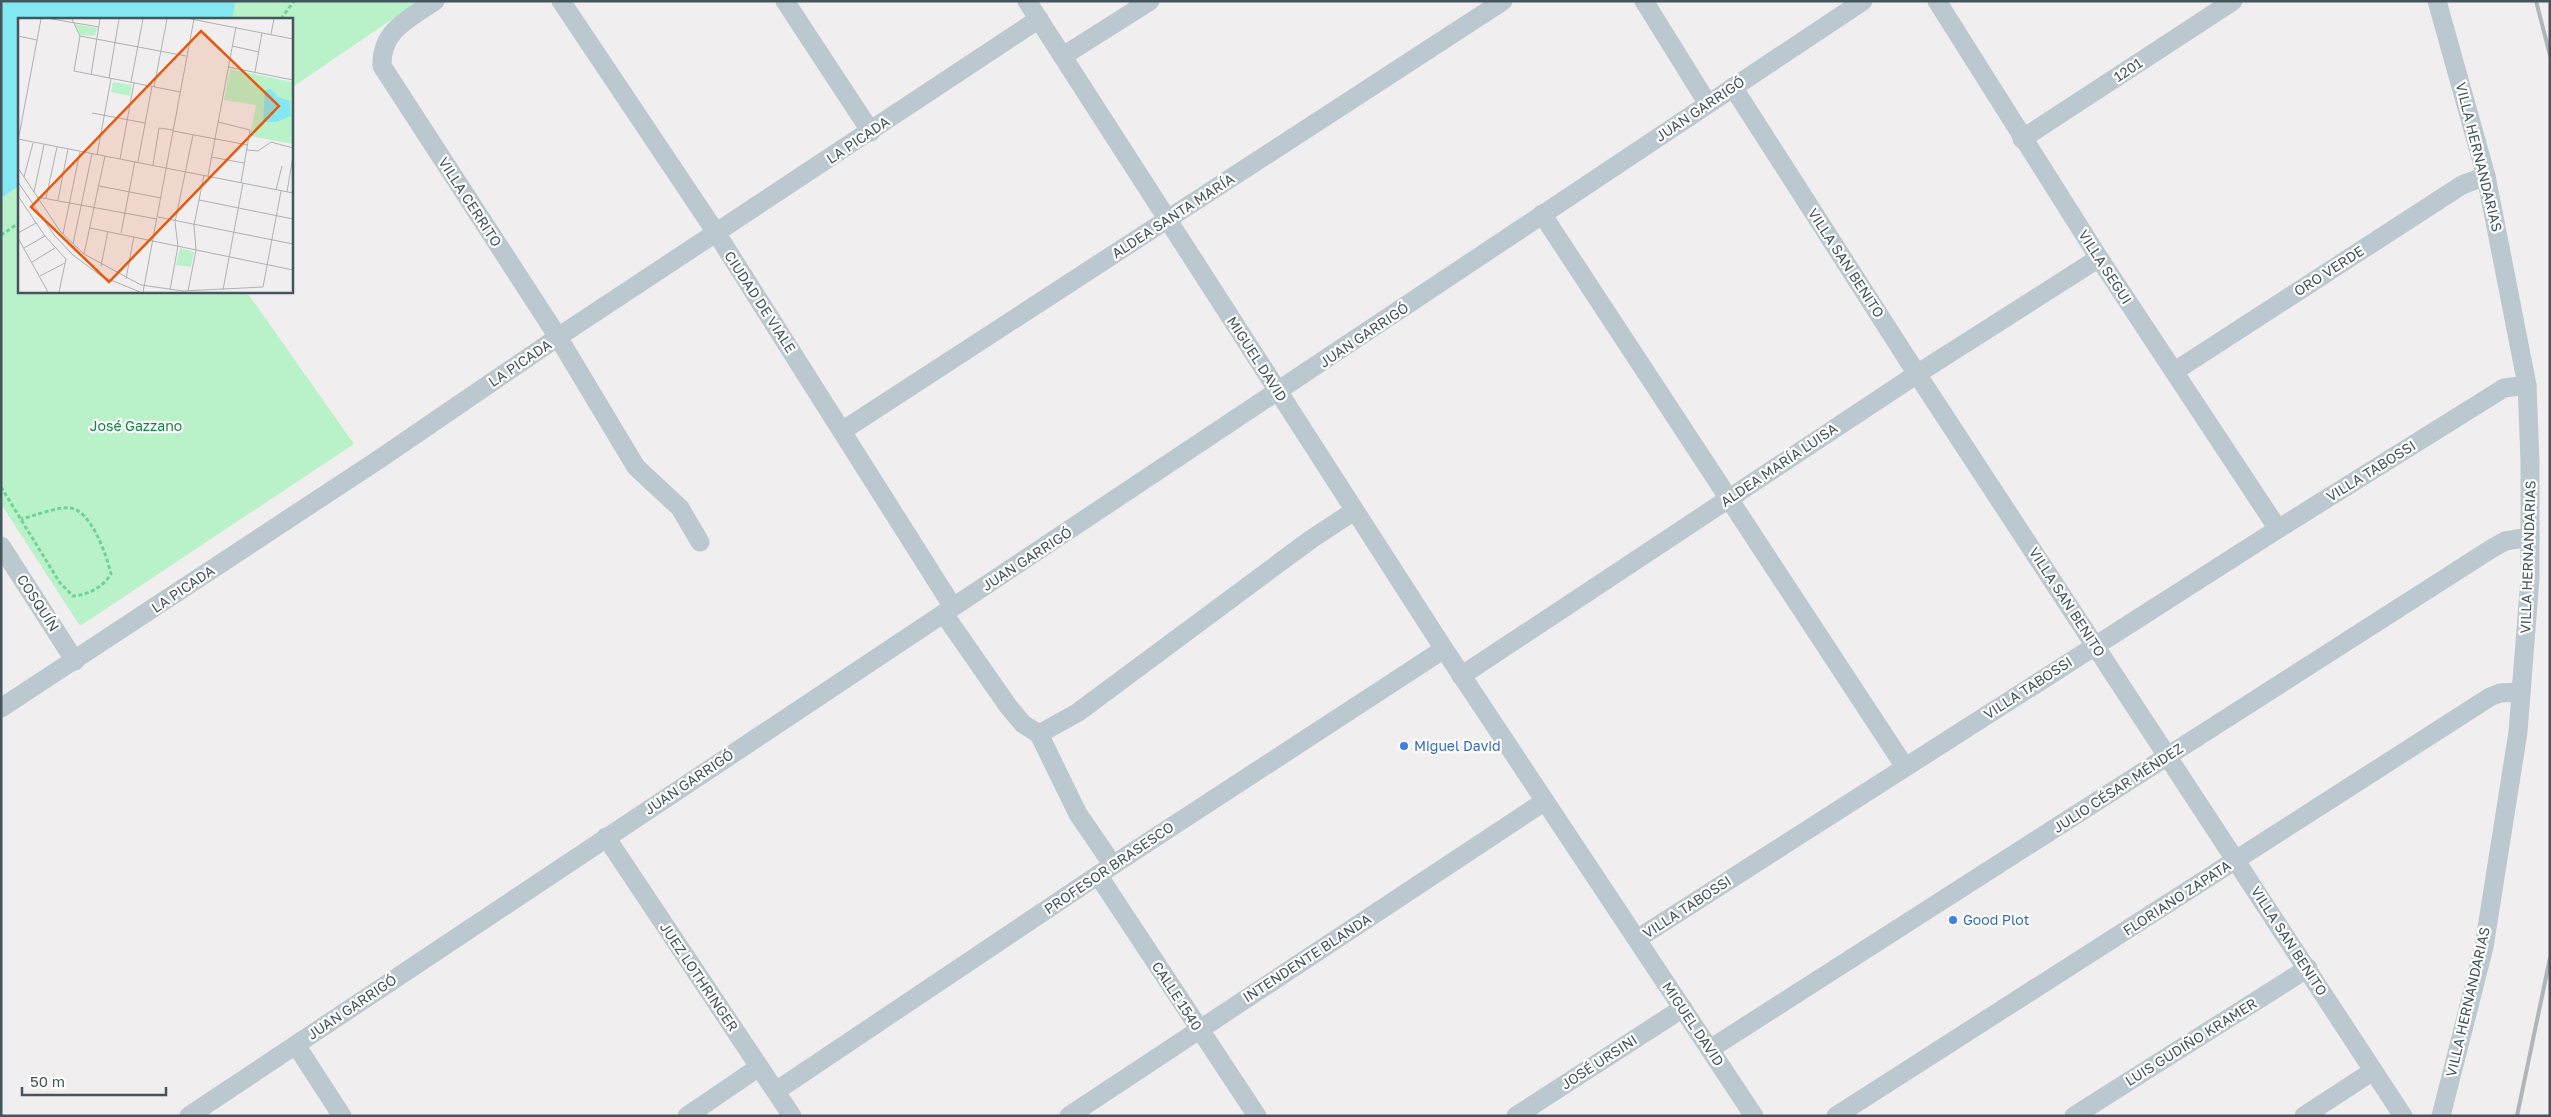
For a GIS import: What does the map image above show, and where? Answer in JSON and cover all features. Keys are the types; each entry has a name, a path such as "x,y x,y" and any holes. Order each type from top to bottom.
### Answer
{"street":[{"name":"VILLA CERRITO","path":"435,1 395,29 382,53 382,66 558,337 636,467 680,508 700,542"},
{"name":"CIUDAD DE VIALE","path":"561,1 717,234 842,431 948,611 1008,706 1023,724 1039,734"},
{"path":"785,1 870,132"},
{"name":"MIGUEL DAVID","path":"1027,1 1461,676 1754,1116"},
{"path":"1063,56 1150,1"},
{"name":"ALDEA SANTA MARÍA","path":"842,431 1502,1"},
{"path":"1644,1 1708,104"},
{"name":"JUAN GARRIGÓ","path":"189,1116 606,837 1279,392 1542,214 1863,1"},
{"name":"VILLA SEGUI","path":"1937,1 2022,139 2278,529"},
{"name":"1201","path":"2022,139 2233,1"},
{"name":"VILLA HERNANDARIAS","path":"2437,1 2486,176 2526,385 2530,461 2530,578 2518,732 2484,947 2441,1116"},
{"name":"LA PICADA","path":"1,708 75,661 558,337 717,234 1039,19"},
{"name":"VILLA SAN BENITO","path":"1733,87 1917,374 2308,968 2403,1116"},
{"name":"ORO VERDE","path":"2175,371 2462,185 2486,176"},
{"path":"1542,214 1905,767"},
{"name":"ALDEA MARÍA LUISA","path":"1461,676 1917,374 2099,258"},
{"name":"VILLA TABOSSI","path":"1637,939 2095,645 2504,388 2526,385"},
{"path":"1039,734 1092,703 1310,540 1354,511"},
{"name":"JULIO CÉSAR MÉNDEZ","path":"1710,1049 2491,549 2505,541 2530,537"},
{"name":"COSQUÍN","path":"1,546 75,661"},
{"name":"PROFESOR BRASESCO","path":"776,1091 1105,870 1444,649"},
{"name":"FLORIANO ZAPATA","path":"1836,1116 2490,698 2500,693 2521,692"},
{"name":"CALLE 1540","path":"1039,734 1105,870 1199,1029 1257,1116"},
{"name":"INTENDENTE BLANDA","path":"1069,1116 1545,801"},
{"name":"JUEZ LOTHRINGER","path":"606,837 792,1116"},
{"name":"LUIS GUDIÑO KRAMER","path":"2074,1116 2308,968"},
{"name":"JOSÉ URSINI","path":"1516,1116 1682,1008"},
{"path":"296,1045 342,1116"},
{"path":"687,1116 759,1067"},
{"path":"2304,1116 2374,1071"}],"path":[{"path":"282,18 294,1"},
{"path":"1,235 18,224"},
{"path":"1,487 60,583 73,596 81,596 105,584 111,574 109,561 88,518 78,510 69,507 21,519"}],"green space":[{"name":"José Gazzano","path":"1,1 419,1 292,87 292,18 18,18 18,292 247,292 354,444 80,626 1,504"}],"water":[{"path":"1,1 234,1 232,18 18,18 18,187 1,198"}],"railway":[{"path":"2536,1 2550,55"},
{"path":"2517,1116 2550,958"}],"place":[{"name":"Miguel David","path":"1404,746"},
{"name":"Good Plot","path":"1953,920"}]}
